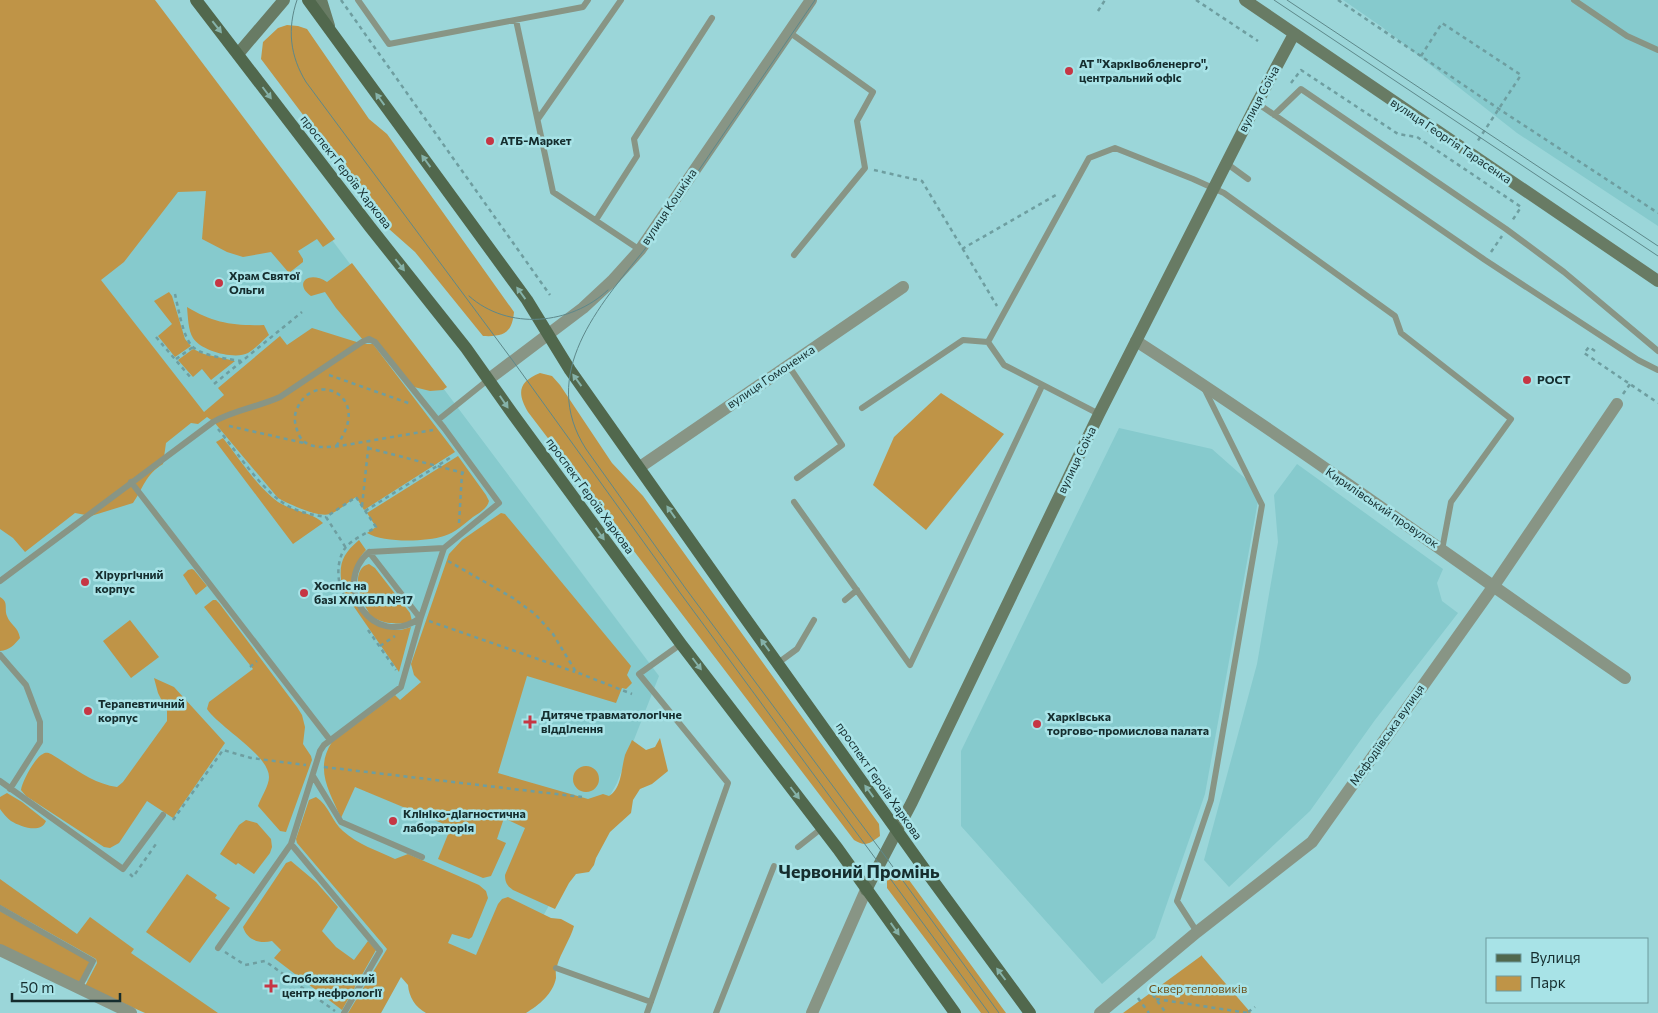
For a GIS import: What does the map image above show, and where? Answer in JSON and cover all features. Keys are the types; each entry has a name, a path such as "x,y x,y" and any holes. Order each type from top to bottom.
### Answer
{"main road":[{"name":"проспект Героїв Харкова","path":"196,0 489,379 523,429 681,644 822,828 955,1013"},
{"name":"проспект Героїв Харкова","path":"308,0 521,292 570,370 928,874 1030,1013"}],"street":[{"path":"238,54 284,0"},
{"path":"320,0 329,29"},
{"name":"вулиця Кошкіна","path":"489,379 596,298 640,250 811,0"},
{"name":"вулиця Георгія Тарасенка","path":"1245,0 1658,281"},
{"name":"вулиця Соїча","path":"866,890 898,831 1099,414 1226,163 1294,34"},
{"name":"вулиця Гомоненка","path":"640,467 903,287"},
{"name":"Кирилівський провулок","path":"1136,341 1442,550 1625,678"},
{"name":"Мефодіївська вулиця","path":"1100,1013 1197,932 1312,842 1493,587 1617,404"},
{"path":"812,1013 866,890"},
{"path":"0,950 131,1013"}],"lane":[{"path":"358,0 389,44 583,7 588,0"},
{"path":"538,119 621,0"},
{"path":"1574,0 1628,36 1658,50"},
{"path":"596,220 637,156 634,139 712,18"},
{"path":"516,20 553,192 640,250"},
{"path":"788,32 872,92 857,121 865,168 794,255"},
{"path":"1274,115 1301,89 1506,229 1562,270 1658,350"},
{"path":"1257,103 1493,266 1638,360 1658,370"},
{"path":"988,342 1089,158 1115,148 1214,187 1395,316 1402,333 1511,419 1451,502 1442,550"},
{"path":"1226,163 1248,180"},
{"path":"0,582 212,422 237,411 270,402 362,342 369,340 376,342 438,420 499,503 444,548 420,618 401,687 330,740 320,752 291,844 218,948"},
{"path":"862,408 963,340 988,342"},
{"path":"988,342 1004,365 1099,414"},
{"path":"788,365 842,445 797,478"},
{"path":"438,420 489,379"},
{"path":"1197,932 1177,901 1211,800 1262,504 1202,385"},
{"path":"794,502 910,665 1042,386"},
{"path":"131,482 330,740"},
{"path":"420,618 410,625 388,628 374,622 364,612 357,600 354,588 358,564 369,552 444,548"},
{"path":"369,552 420,618"},
{"path":"845,600 857,590"},
{"path":"778,664 797,649 814,620"},
{"path":"647,1013 728,782 639,674 681,644"},
{"path":"0,655 26,685 40,722 40,742 10,789"},
{"path":"313,776 341,822 422,857"},
{"path":"1,785 10,789 123,869 163,815"},
{"path":"798,847 822,828"},
{"path":"291,844 380,951 344,1013"},
{"path":"716,1013 774,866"},
{"path":"0,908 93,962 79,988"},
{"path":"556,968 650,1002"}],"path":[{"path":"341,0 550,295"},
{"path":"1098,11 1105,0"},
{"path":"1196,0 1258,41"},
{"path":"1338,0 1499,109 1658,213"},
{"path":"1420,56 1442,23 1521,75 1476,144"},
{"path":"1301,70 1398,134 1417,137 1521,207"},
{"path":"865,168 922,181 1002,316"},
{"path":"962,249 1075,184"},
{"path":"174,294 188,339 193,347 204,353 242,361"},
{"path":"214,384 302,312"},
{"path":"156,336 191,378"},
{"path":"175,359 193,347"},
{"path":"1595,351 1588,347 1584,353 1658,403"},
{"path":"317,372 431,411"},
{"path":"306,444 298,433 295,413 306,395 314,390 323,390 338,394 343,397 348,405 349,420 346,432 336,446"},
{"path":"212,422 322,447 444,428"},
{"path":"212,422 265,488 292,509 306,514 326,517 356,497 376,527 359,538"},
{"path":"362,506 369,441"},
{"path":"368,448 480,477"},
{"path":"365,511 461,451"},
{"path":"458,537 462,473"},
{"path":"326,517 346,548"},
{"path":"441,557 513,598 535,614 553,634 576,672"},
{"path":"420,618 576,672 632,694"},
{"path":"218,948 245,965 265,961 338,1013"},
{"path":"1140,979 1166,1013"},
{"path":"1130,988 1149,1013"},
{"path":"1156,999 1247,1013 1255,1007"}],"shaded area":[{"path":"0,0 152,0 659,676 617,783 497,999 408,963 381,1013 152,1013 0,939"},
{"path":"1343,0 1658,0 1658,226 1517,133 1382,27"},
{"path":"1119,428 1212,449 1247,480 1258,501 1205,794 1155,938 1102,984 961,826 961,751"},
{"path":"1297,464 1443,569 1437,583 1442,601 1458,613 1375,720 1310,811 1229,887 1204,860 1257,664 1278,542 1274,495"}],"green space":[{"path":"0,0 155,0 335,239 323,247 317,239 298,251 303,262 289,273 271,252 243,257 227,252 202,239 206,191 178,192 124,262 101,280 204,412 224,395 218,388 280,336 287,345 312,328 363,344 373,344 455,452 364,510 356,497 340,509 325,515 304,510 278,498 214,422 207,417 198,424 191,423 166,443 163,464 148,477 133,503 91,516 75,513 25,552 13,538 0,529"},
{"path":"287,25 307,29 369,119 387,134 514,312 511,325 506,332 496,336 483,336 415,252 389,229 261,59 263,42 278,28"},
{"path":"352,263 447,387 443,390 430,391 414,387 376,341 363,340 325,292 311,296 303,287 303,283 309,278 314,277 327,282"},
{"path":"169,292 172,296 185,339 191,346 175,357 158,336 172,324 154,301"},
{"path":"187,307 215,320 243,325 264,325 269,335 251,351 242,355 227,355 210,350 197,343 191,335"},
{"path":"193,349 204,354 235,361 211,380 202,369 193,377 178,360"},
{"path":"540,373 552,376 560,385 612,463 643,496 879,824 880,836 876,839 865,844 854,840 528,412 522,399 522,389 527,380"},
{"path":"941,393 1004,434 926,530 873,485 894,437"},
{"path":"223,438 270,496 278,502 314,517 323,523 293,544 216,442"},
{"path":"458,456 489,501 483,510 452,533 436,538 394,540 384,539 367,533 376,527 367,513"},
{"path":"501,513 505,514 631,666 627,675 632,683 626,689 622,688 616,703 527,676 498,773 588,799 603,794 609,796 619,783 625,755 632,740 646,750 655,747 660,738 668,771 652,784 640,789 633,800 631,813 610,832 589,872 576,874 555,909 513,890 506,882 505,875 525,828 504,818 497,839 506,843 491,876 483,878 438,859 451,827 355,787 341,818 329,790 324,771 324,762 332,742 395,695 400,700 421,682 414,675 411,664 449,554 462,540"},
{"path":"359,540 366,550 356,568 356,601 388,629 401,630 411,627 399,672 343,591 342,562 348,551"},
{"path":"369,564 375,568 410,613 412,621 397,624 380,621 369,612 361,598 358,581 359,573 363,567"},
{"path":"192,569 207,586 196,595 183,575"},
{"path":"0,597 5,603 7,616 18,631 20,638 14,645 0,651"},
{"path":"213,600 219,603 302,715 305,727 303,744 312,760 286,832 280,831 258,806 269,780 267,769 253,751 222,725 207,709 209,702 253,669 204,607"},
{"path":"130,620 159,657 131,678 103,641"},
{"path":"154,678 174,687 225,743 173,818 147,801 119,843 110,848 104,847 26,796 21,790 22,786 33,765 40,756 46,753 51,754 99,782 117,787 123,782 167,721 167,711 158,693"},
{"path":"586,766 595,770 599,779 595,788 586,792 577,788 573,779 577,770"},
{"path":"7,793 46,821 43,825 30,828 10,820 0,809 0,797"},
{"path":"316,797 324,804 339,827 361,843 395,859 408,854 479,885 486,891 488,898 472,937 469,939 452,934 448,943 476,955 498,904 502,899 508,897 551,918 561,919 574,926 556,968 556,978 552,989 545,998 526,1013 426,1013 413,1001 408,985 401,977 381,1013 348,1013 387,949 297,843 296,839 309,800"},
{"path":"246,820 257,823 271,839 272,847 270,853 254,874 220,854 239,825"},
{"path":"291,861 316,882 338,907 322,931 336,947 354,960 368,941 376,950 342,1010 274,958 281,950 272,941 254,940 247,935 243,927 286,863"},
{"path":"894,873 902,874 909,880 1006,1013 981,1013 887,888 887,879"},
{"path":"187,874 217,895 215,898 230,908 190,963 146,932"},
{"path":"0,879 77,934 90,917 134,949 131,953 218,1013 145,1013 85,986 97,963 96,959 0,905"},
{"path":"0,911 91,962 79,983 0,946"},
{"name":"Сквер тепловиків","path":"1201,956 1251,1013 1123,1013"}],"tram line":[{"path":"297,0 291,32 293,52 306,82 513,361 681,594 989,1013"},
{"path":"815,0 645,249 593,318 580,342 571,368 568,394 573,421 586,449 686,589 885,856 999,1013"},
{"path":"1274,0 1658,256"},
{"path":"1287,0 1658,246"},
{"path":"469,296 485,307 502,315 520,319 539,319 558,317 576,311 593,302 608,290"}],"place":[{"name":"АТ \"Харківобленерго\", центральний офіс","path":"1069,71"},
{"name":"АТБ-Маркет","path":"490,141"},
{"name":"Храм Святої Ольги","path":"219,283"},
{"name":"РОСТ","path":"1527,380"},
{"name":"Хірургічний корпус","path":"85,582"},
{"name":"Хоспіс на базі ХМКБЛ №17","path":"304,593"},
{"name":"Терапевтичний корпус","path":"88,711"},
{"name":"Дитяче травматологічне відділення","path":"530,722"},
{"name":"Харківська торгово-промислова палата","path":"1037,724"},
{"name":"Клініко-діагностична лабораторія","path":"393,821"},
{"name":"Слобожанський центр нефрології","path":"271,986"}],"district":[{"name":"Червоний Промінь","path":"859,872"}]}
